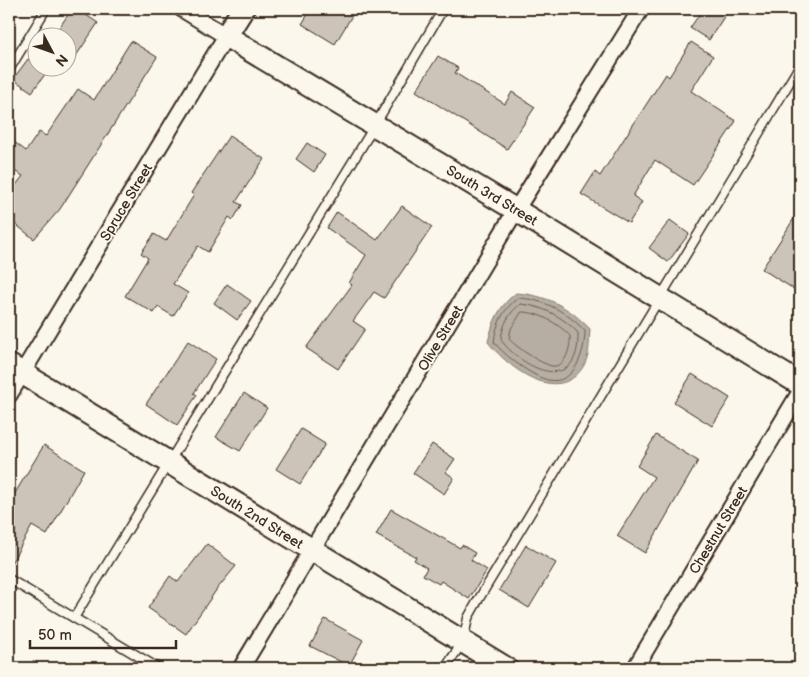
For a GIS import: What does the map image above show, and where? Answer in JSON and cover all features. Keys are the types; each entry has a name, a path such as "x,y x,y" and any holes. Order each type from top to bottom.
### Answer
{"street":[{"name":"South 3rd Street","path":"182,9 800,384"},
{"name":"Spruce Street","path":"9,394 16,369 243,9"},
{"name":"Olive Street","path":"241,668 516,210 641,9"},
{"name":"South 2nd Street","path":"16,369 506,668"},
{"name":"Chestnut Street","path":"635,668 800,392"}],"lane":[{"path":"9,70 46,9"},
{"path":"74,618 375,125 443,9"},
{"path":"445,668 463,642 468,618 477,602 584,427 659,298 800,64"},
{"path":"9,579 158,668"}],"water":[{"path":"516,293 548,299 566,308 590,329 587,358 583,367 573,378 560,383 547,383 534,379 520,372 488,342 498,314 505,303"}],"building":[{"path":"72,9 77,9 98,23 78,53 78,28 59,28"},
{"path":"311,9 356,9 335,44 302,24"},
{"path":"703,9 729,9 709,40 690,28"},
{"path":"131,41 157,57 60,209 34,239 9,219 9,194 23,176 9,168 9,138 26,151 39,132 46,136 78,89 94,100"},
{"path":"691,42 713,56 691,91 736,121 693,185 655,160 633,196 642,202 629,223 581,194 595,172 600,176 666,74 669,77"},
{"path":"438,56 458,68 455,73 505,104 512,92 535,107 507,149 416,91"},
{"path":"28,59 28,78 42,78 32,92 13,79"},
{"path":"229,136 264,159 236,202 242,205 233,220 229,217 208,252 198,246 173,284 188,293 173,316 158,307 154,313 125,296 148,258 141,253 154,234 166,241 194,195 191,193"},
{"path":"307,143 325,155 314,172 296,159"},
{"path":"402,206 432,227 384,298 374,292 353,321 365,329 338,369 306,348 352,285 349,283 366,255 327,228 337,212 377,240"},
{"path":"800,209 800,293 762,269"},
{"path":"670,220 689,234 668,262 649,248"},
{"path":"227,284 251,301 237,320 214,303"},
{"path":"188,341 216,359 194,393 197,395 177,425 146,404"},
{"path":"692,374 730,398 712,426 674,402"},
{"path":"244,393 267,408 240,451 216,437"},
{"path":"301,429 325,444 300,484 276,469"},
{"path":"656,435 698,461 645,553 617,536 654,477 637,466"},
{"path":"432,444 455,459 446,472 454,478 444,494 413,473"},
{"path":"44,445 84,470 47,535 32,526 9,567 9,503"},
{"path":"391,509 460,548 462,545 475,553 471,560 487,570 469,599 441,581 439,584 423,575 427,568 414,560 416,557 376,535"},
{"path":"207,544 236,566 217,589 186,634 148,608 170,576 178,582"},
{"path":"526,545 556,563 529,608 499,590"},
{"path":"325,619 363,640 349,666 310,646"}]}
